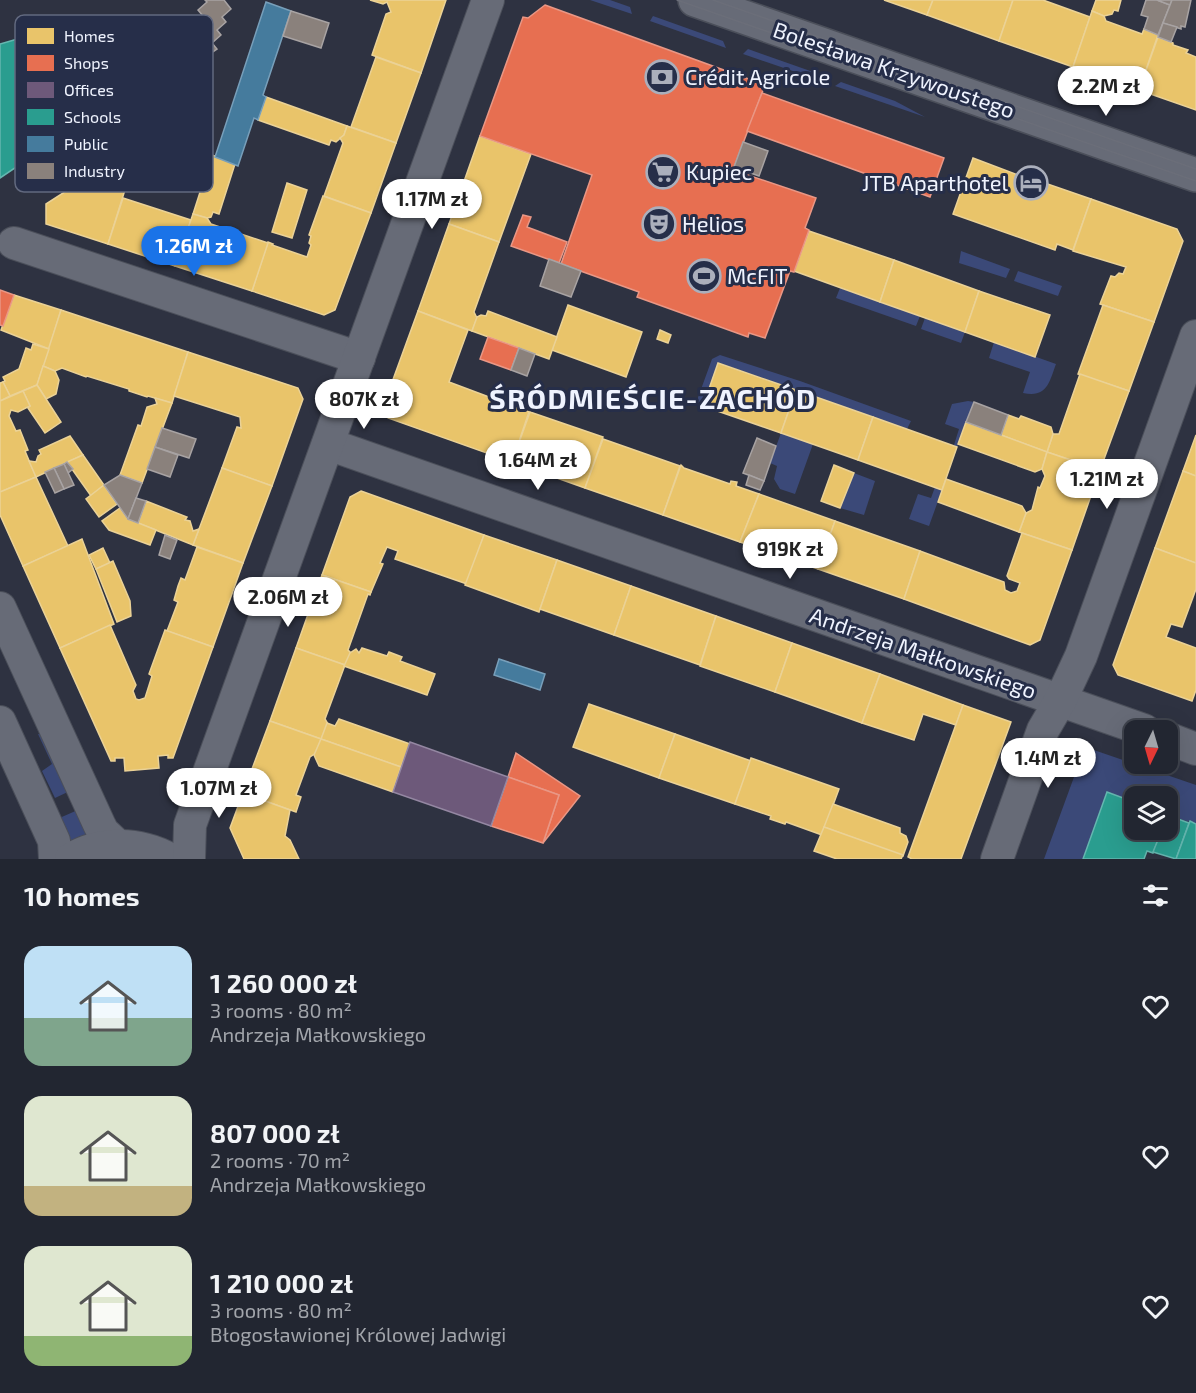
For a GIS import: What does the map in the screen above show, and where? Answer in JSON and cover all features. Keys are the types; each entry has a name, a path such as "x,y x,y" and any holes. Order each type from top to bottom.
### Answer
{"street":[{"path":"189,859 190,825 488,0"},
{"name":"Bolesława Krzywoustego","path":"695,0 1196,175"},
{"path":"14,243 359,358"},
{"path":"997,859 1043,730 1060,701 1081,656 1196,336"},
{"name":"Andrzeja Małkowskiego","path":"328,444 1124,723"},
{"path":"0,608 103,832 145,851"},
{"path":"0,722 54,840 55,859"},
{"path":"1178,742 1196,749"},
{"path":"71,859 88,851 145,851 190,825"}],"shaded area":[{"path":"590,0 610,0 630,7 632,14"},
{"path":"653,16 723,41 726,48 650,21"},
{"path":"748,49 816,73 817,78 743,54"},
{"path":"841,82 895,101 925,117 835,86"},
{"path":"961,251 1010,269 1006,278 959,263"},
{"path":"1018,271 1062,286 1058,296 1014,281"},
{"path":"840,288 920,316 916,326 836,298"},
{"path":"925,318 965,332 961,343 921,329"},
{"path":"994,342 1056,364 1046,388 1037,393 1023,393 1030,372 989,358"},
{"path":"720,355 911,421 907,429 719,363 703,406 696,403 712,359"},
{"path":"974,402 957,447 954,445 959,429 945,424 952,404"},
{"path":"781,433 813,444 795,494 780,489 774,479 777,466 770,463"},
{"path":"854,473 875,481 864,515 840,508"},
{"path":"935,487 942,490 929,526 909,519 918,494 931,498"},
{"path":"38,734 48,735 72,790 55,798 42,771 52,764"},
{"path":"1085,747 1124,760 1124,774 1164,774 1196,785 1196,824 1178,818 1178,786 1124,786 1124,798 1107,792 1083,859 1044,859"},
{"path":"80,809 92,833 71,845 55,820"}],"building: Homes":[{"path":"370,0 446,0 421,73 372,55 386,14 391,12 387,2 383,4"},
{"path":"884,0 933,0 927,15"},
{"path":"933,0 1013,0 999,41 927,15"},
{"path":"1013,0 1043,0 1090,17 1073,67 999,41"},
{"path":"1096,0 1121,0 1118,11 1114,10 1112,14 1104,16 1092,11"},
{"path":"1092,11 1104,16 1106,21 1142,34 1144,29 1158,35 1139,90 1073,67"},
{"path":"1158,37 1188,50 1186,53 1196,57 1196,110 1139,90"},
{"path":"376,57 421,73 396,143 351,127"},
{"path":"266,97 347,126 344,135 336,142 331,140 329,145 258,120"},
{"path":"347,126 396,143 371,213 324,196 343,143 340,138 344,135"},
{"path":"480,136 531,154 499,242 449,224"},
{"path":"213,155 235,164 219,214 213,212 211,217 207,218 193,214 200,192 213,192"},
{"path":"973,158 1042,184 1042,182 1091,199 1073,250 1057,244 1055,250 953,214"},
{"path":"287,183 307,190 292,238 272,232"},
{"path":"65,192 124,192 108,244 46,224 46,204"},
{"path":"323,196 371,213 335,310 324,315 252,291 268,242 307,257 311,245 309,235"},
{"path":"123,198 191,220 175,266 108,244"},
{"path":"1091,199 1177,229 1183,241 1154,322 1100,304 1111,276 1123,274 1126,267 1073,251"},
{"path":"193,214 207,218 211,224 268,243 252,291 175,266"},
{"path":"449,224 499,242 474,312 477,318 472,331 418,311"},
{"path":"809,231 894,260 880,302 794,271"},
{"path":"894,260 979,291 965,332 880,302"},
{"path":"979,291 1050,315 1035,357 965,332"},
{"path":"14,295 61,310 49,349 1,330"},
{"path":"568,305 642,332 626,377 552,350"},
{"path":"1103,305 1154,322 1129,391 1078,374"},
{"path":"61,310 188,352 172,403 147,397 62,368 55,371 43,366"},
{"path":"418,311 468,330 449,382 529,412 512,462 388,418 383,407"},
{"path":"488,311 557,337 549,359 472,331 477,317 486,316"},
{"path":"660,330 671,335 668,343 657,339"},
{"path":"33,344 49,349 37,385 10,396 3,377 19,369 26,348 31,350"},
{"path":"188,352 298,388 303,399 272,486 222,468 237,427 241,428 240,417 174,396"},
{"path":"718,363 796,390 781,433 703,406"},
{"path":"43,366 55,371 59,380 56,394 46,399 37,385"},
{"path":"1080,374 1129,391 1100,470 1047,452 1053,434 1059,434"},
{"path":"3,382 10,396 0,401 0,383"},
{"path":"37,385 61,422 45,433 28,408 30,406 23,391"},
{"path":"796,390 873,417 858,460 781,433"},
{"path":"23,391 30,406 18,412 11,410 9,416 16,431 20,430 28,450 25,451 36,477 0,492 0,401"},
{"path":"155,398 172,403 142,483 120,475 147,407 157,404"},
{"path":"530,412 603,437 585,488 512,462"},
{"path":"1008,415 1019,419 1021,416 1051,427 1053,434 1047,452 1001,435"},
{"path":"873,417 957,447 942,490 858,460"},
{"path":"966,422 1047,452 1042,469 1035,472 958,444"},
{"path":"1196,435 1196,476 1183,471"},
{"path":"70,436 83,455 36,477 29,461 36,462 41,454 39,450"},
{"path":"603,439 680,466 663,515 585,488"},
{"path":"1047,452 1100,470 1072,550 1019,532 1026,513 1032,510 1038,487 1040,488 1045,476 1042,469"},
{"path":"83,455 104,485 91,496 67,462"},
{"path":"681,465 730,484 731,481 737,482 736,486 759,494 740,542 663,515"},
{"path":"834,465 854,473 840,508 821,501"},
{"path":"222,468 272,486 243,563 193,545"},
{"path":"1183,471 1196,476 1196,563 1155,548"},
{"path":"36,477 68,546 23,566 0,515 0,492"},
{"path":"946,479 1022,506 1026,513 1019,532 938,502"},
{"path":"104,485 117,504 99,517 86,499"},
{"path":"361,491 484,535 467,584 395,559 398,551 387,547 380,563 383,564 371,592 322,575 350,497"},
{"path":"759,494 835,521 818,569 740,542"},
{"path":"146,501 187,517 185,520 190,521 193,531 199,529 193,545 138,523"},
{"path":"120,508 128,519 156,530 150,545 109,530 102,521"},
{"path":"835,521 920,551 904,599 818,569"},
{"path":"1022,533 1072,550 1040,640 1030,645 904,599 920,551 1004,582 1005,590 1011,593 1017,591 1020,583 1007,576"},
{"path":"484,535 557,560 539,612 465,585"},
{"path":"82,539 114,624 60,648 23,566"},
{"path":"197,547 243,563 213,647 167,631 178,602 174,600 178,586 181,578 185,580"},
{"path":"103,548 110,563 96,569 89,555"},
{"path":"1155,548 1196,563 1196,589 1182,627 1171,624 1166,637 1196,648 1196,690 1192,701 1118,675 1113,665"},
{"path":"557,560 631,586 614,635 540,609"},
{"path":"113,561 130,601 131,616 117,622 96,569"},
{"path":"322,575 371,592 370,595 368,594 348,650 351,653 345,665 296,648"},
{"path":"631,586 716,616 700,665 614,635"},
{"path":"716,616 792,643 775,692 700,666"},
{"path":"110,625 136,685 133,691 136,699 139,700 145,698 152,676 149,674 165,630 213,647 173,758 168,758 168,755 158,756 159,768 125,771 124,758 115,758 115,761 111,761 60,648"},
{"path":"792,643 880,674 862,723 775,692"},
{"path":"296,648 345,665 325,719 328,724 321,739 270,721"},
{"path":"362,648 387,656 389,652 402,657 400,661 435,674 427,695 344,666 350,653 356,649 359,653"},
{"path":"880,674 963,705 956,725 923,714 914,740 862,723"},
{"path":"589,704 675,734 659,778 573,747"},
{"path":"963,705 1011,722 961,859 912,859 908,857"},
{"path":"339,719 410,744 401,767 321,739 327,723 335,726"},
{"path":"270,721 321,739 316,753 310,757 296,795 301,797 296,812 243,793"},
{"path":"675,734 751,761 735,804 659,778"},
{"path":"321,739 401,767 393,792 319,766 314,755"},
{"path":"751,758 839,789 822,835 786,822 785,824 770,819 771,816 735,804"},
{"path":"243,793 290,810 285,836 290,840 299,859 244,859 230,828"},
{"path":"833,804 900,828 900,833 906,836 908,842 903,856 824,827"},
{"path":"824,827 903,855 901,859 837,859 814,851"}],"building: Shops":[{"name":"Kupiec","path":"545,5 765,85 733,170 816,198 805,228 809,230 794,272 790,271 765,338 749,333 748,337 637,297 639,292 561,264 592,175 480,136 523,17 528,18"},
{"path":"762,93 944,158 930,197 747,131"},
{"path":"523,215 531,217 527,227 567,242 559,263 511,246"},
{"path":"0,290 14,295 3,326 0,325"},
{"path":"488,337 519,348 511,370 480,359"},
{"path":"516,753 580,796 543,843 559,795 508,777"},
{"path":"508,777 559,795 543,843 491,826"}],"building: Offices":[{"path":"410,742 508,777 491,826 393,792"}],"building: Schools":[{"path":"15,40 15,168 0,178 0,44"},
{"path":"1107,792 1124,798 1124,840 1158,840 1153,853 1147,851 1144,859 1083,859"},
{"path":"1178,819 1189,823 1176,859 1153,852 1158,840 1178,840"},
{"path":"1190,821 1196,824 1196,859 1176,859"}],"building: Public":[{"path":"266,2 291,11 263,95 266,97 258,120 254,118 238,166 215,157"},
{"path":"499,659 545,674 540,690 494,675"}],"building: Industry":[{"path":"205,0 224,0 231,9 222,17 226,22 217,30 221,35 213,42 213,15 202,15 198,10 207,2"},
{"path":"1146,0 1157,0 1170,5 1158,35 1144,29 1148,17 1141,15"},
{"path":"1157,0 1172,0 1170,5"},
{"path":"1172,0 1191,0 1185,27 1181,26 1181,29 1163,23"},
{"path":"291,11 329,23 321,48 283,36"},
{"path":"1163,23 1177,27 1171,42 1158,37"},
{"path":"743,142 768,151 759,176 734,167"},
{"path":"549,259 581,271 571,297 540,286"},
{"path":"519,348 535,354 527,376 511,370"},
{"path":"974,402 1008,415 1001,435 966,422"},
{"path":"162,428 196,439 189,458 155,447"},
{"path":"757,438 776,446 764,481 743,473"},
{"path":"155,447 178,455 170,477 147,469"},
{"path":"67,462 73,469 68,473 64,464"},
{"path":"64,464 74,485 64,489 54,468"},
{"path":"54,468 64,489 55,493 45,472"},
{"path":"120,475 142,483 128,519 104,485"},
{"path":"749,475 764,481 760,490 746,485"},
{"path":"136,498 146,501 138,523 128,519"},
{"path":"165,535 177,540 170,559 159,555"}],"tram line":[{"path":"677,0 1196,181"},
{"path":"713,0 1196,169"}],"place":[{"name":"Crédit Agricole","path":"662,77"},
{"name":"Kupiec","path":"663,172"},
{"name":"JTB Aparthotel","path":"1031,183"},
{"name":"Helios","path":"659,224"},
{"name":"McFIT","path":"704,276"}],"district":[{"name":"ŚRÓDMIEŚCIE-ZACHÓD","path":"653,399"}]}
